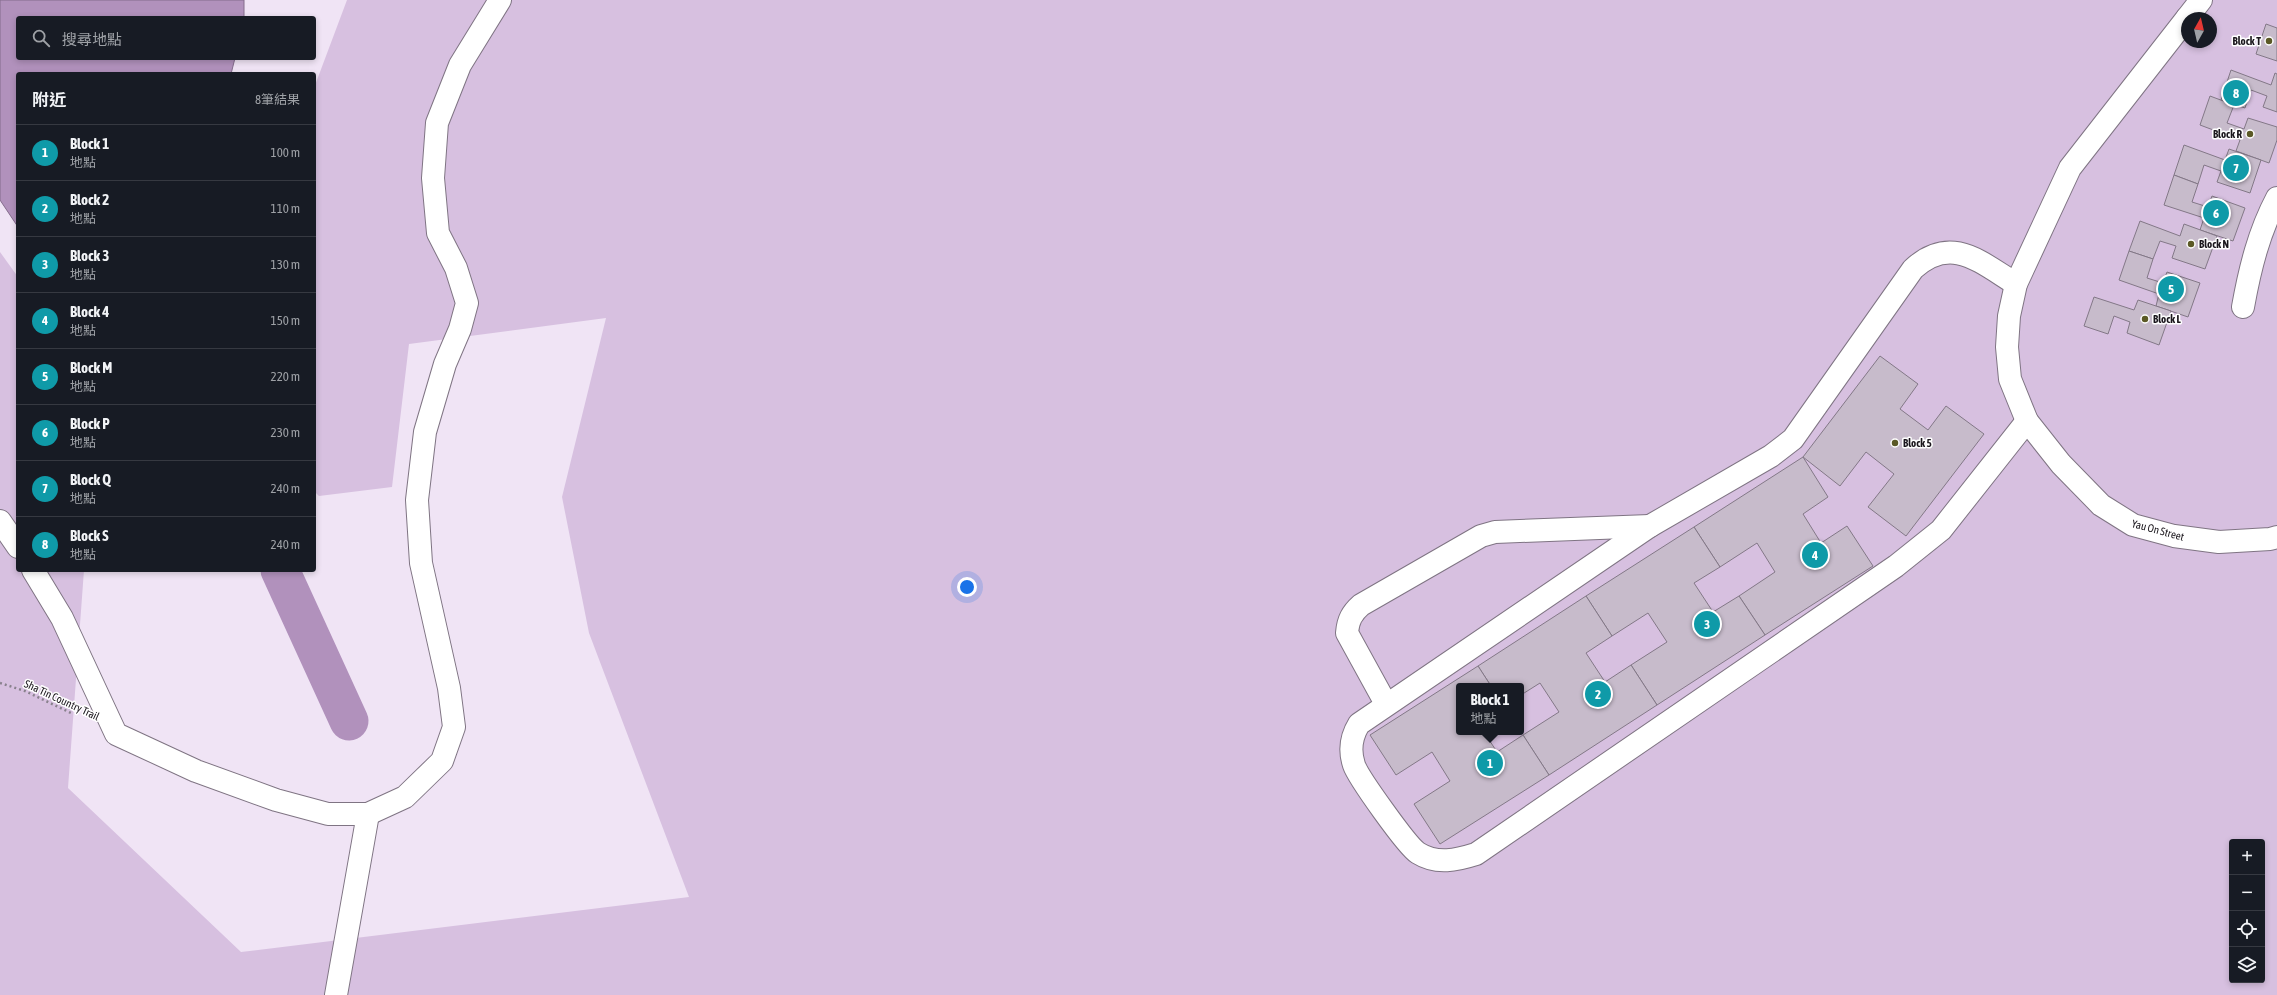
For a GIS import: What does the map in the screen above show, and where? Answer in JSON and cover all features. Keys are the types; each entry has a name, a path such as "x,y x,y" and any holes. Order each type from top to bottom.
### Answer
{"lane":[{"path":"34,572 62,618 116,734 196,771 276,800 328,814 368,814 405,797 442,761 454,727 449,688 421,563 417,500 425,432 445,364 460,329 467,303 456,268 438,233 433,178 438,123 440,116 460,65 500,0"},
{"name":"Yau On Street","path":"2192,12 2201,0"},
{"name":"Yau On Street","path":"2181,26 2070,168 2016,284 2009,316 2007,347 2010,379 2027,421 2061,464 2101,505 2133,525 2174,536 2219,542 2270,539 2277,537"},
{"path":"2243,307 2252,260 2267,216 2277,198"},
{"path":"2016,284 1969,256 1952,253 1934,253 1922,260 1913,269 1793,439 1771,456 1650,526 1386,704 1359,724 1352,734 1350,748 1354,766 1404,840 1418,853 1435,860 1456,861 1476,854 1896,566 1941,530 2027,421"},
{"path":"0,521 16,544"},
{"path":"1386,704 1348,633 1350,617 1361,605 1481,536 1495,532 1650,526"},
{"path":"336,995 368,814"}],"path":[{"name":"Sha Tin Country Trail","path":"0,682 25,691 116,734"}],"shaded area":[{"path":"0,0 244,0 244,16 16,16 16,60 234,60 232,72 16,72 16,224 0,200"},
{"path":"347,0 2277,0 2277,995 0,995 0,252 16,274 16,572 84,572 68,788 241,952 689,897 589,633 562,497 606,318 409,344 392,487 319,496 316,493 316,83"}],"building":[{"name":"Block T","path":"2266,24 2277,28 2277,61 2256,54"},
{"path":"2231,70 2271,85 2275,73 2277,74 2277,112 2263,107 2267,96 2251,90 2245,108 2221,100"},
{"name":"Block R","path":"2210,96 2234,105 2227,123 2244,129 2248,118 2277,127 2277,140 2269,163 2236,151 2240,140 2200,125"},
{"path":"2184,145 2225,160 2229,149 2261,160 2250,193 2217,182 2221,171 2204,165 2198,184 2174,175"},
{"path":"2174,175 2198,184 2192,202 2208,207 2212,196 2245,208 2233,241 2200,230 2204,218 2164,205"},
{"name":"Block N","path":"2140,221 2180,236 2184,224 2217,236 2205,269 2172,258 2176,246 2160,241 2153,259 2129,251"},
{"path":"2129,251 2153,259 2147,278 2163,283 2167,272 2200,283 2188,317 2156,306 2159,294 2119,280"},
{"name":"Block L","path":"2094,297 2134,310 2138,300 2171,311 2159,345 2127,333 2130,322 2114,316 2108,334 2084,326"},
{"name":"Block 5","path":"1880,356 1918,384 1900,409 1928,430 1946,406 1984,434 1906,536 1868,507 1894,474 1866,452 1840,486 1803,457"},
{"path":"1803,457 1828,497 1803,514 1821,543 1847,526 1873,566 1765,635 1739,596 1775,572 1757,543 1720,567 1694,527"},
{"path":"1694,527 1720,567 1694,583 1713,612 1739,596 1765,635 1657,705 1631,665 1667,642 1648,613 1612,636 1586,596"},
{"path":"1586,596 1612,636 1586,653 1605,682 1631,665 1657,705 1549,775 1523,735 1559,712 1540,683 1524,693 1524,683 1489,683 1478,666"},
{"path":"1478,666 1489,683 1456,683 1456,735 1486,735 1497,752 1523,735 1549,775 1440,844 1414,804 1450,781 1432,752 1396,775 1370,735"}],"waterway":[{"path":"281,572 349,721"}],"place":[{"name":"Block T","path":"2269,41"},
{"name":"Block S","path":"2236,93"},
{"name":"Block R","path":"2250,134"},
{"name":"Block Q","path":"2236,168"},
{"name":"Block P","path":"2216,213"},
{"name":"Block N","path":"2191,244"},
{"name":"Block M","path":"2171,289"},
{"name":"Block L","path":"2145,319"},
{"name":"Block 5","path":"1895,443"},
{"name":"Block 4","path":"1815,555"},
{"name":"Block 3","path":"1707,624"},
{"name":"Block 2","path":"1598,694"},
{"name":"Block 1","path":"1490,763"}]}
